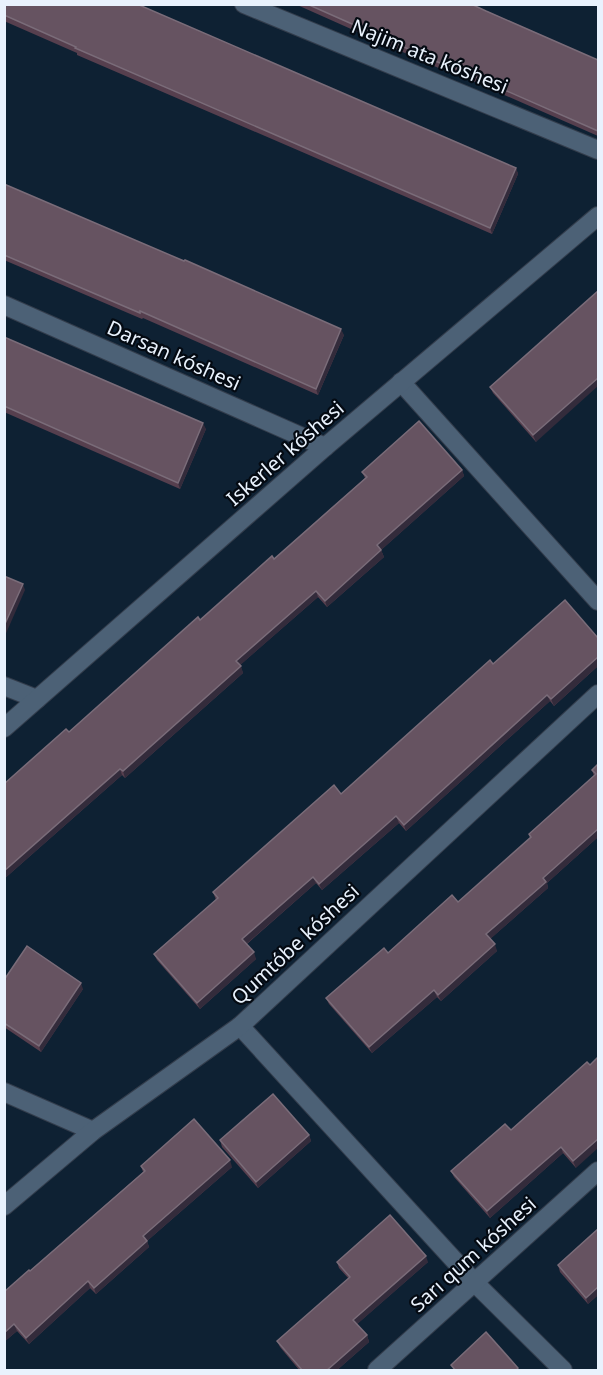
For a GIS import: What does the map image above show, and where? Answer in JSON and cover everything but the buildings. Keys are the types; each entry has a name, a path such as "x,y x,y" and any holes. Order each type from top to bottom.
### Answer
{"street":[{"name":"Najim ata kóshesi","path":"244,4 598,150"},
{"name":"Iskerler kóshesi","path":"4,728 325,447 598,216"},
{"name":"Darsan kóshesi","path":"4,305 325,447"},
{"path":"401,382 598,601"},
{"path":"4,686 37,699"},
{"name":"Qumtóbe kóshesi","path":"4,1206 93,1131 240,1026 598,694"},
{"path":"240,1026 475,1283 562,1371"},
{"path":"4,1092 93,1131"},
{"name":"Sarı qum kóshesi","path":"377,1371 598,1171"}]}
